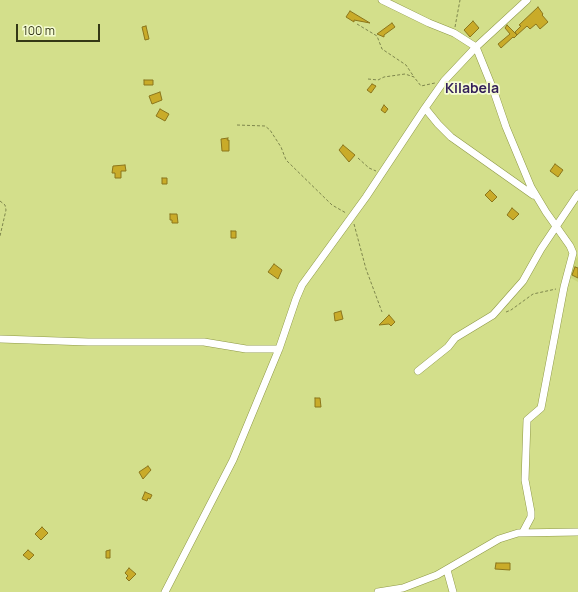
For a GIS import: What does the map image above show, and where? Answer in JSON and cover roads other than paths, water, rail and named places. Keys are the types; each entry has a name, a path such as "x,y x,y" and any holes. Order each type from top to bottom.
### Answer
{"street":[{"path":"382,0 429,23 454,33 476,47 531,187 573,252 564,287 541,408 527,420 525,480 531,512 523,532"},
{"path":"165,592 232,460 279,349 302,285 352,216 444,81 476,47 527,0"},
{"path":"425,108 451,137 537,198"},
{"path":"418,371 448,347 455,338 493,315 522,281 578,194"},
{"path":"0,339 88,342 204,342 246,349 279,349"},
{"path":"378,592 404,590 447,570 499,539 518,533 578,532"},
{"path":"447,570 453,592"}],"district":[{"name":"Kilabela","path":"472,89"}]}
